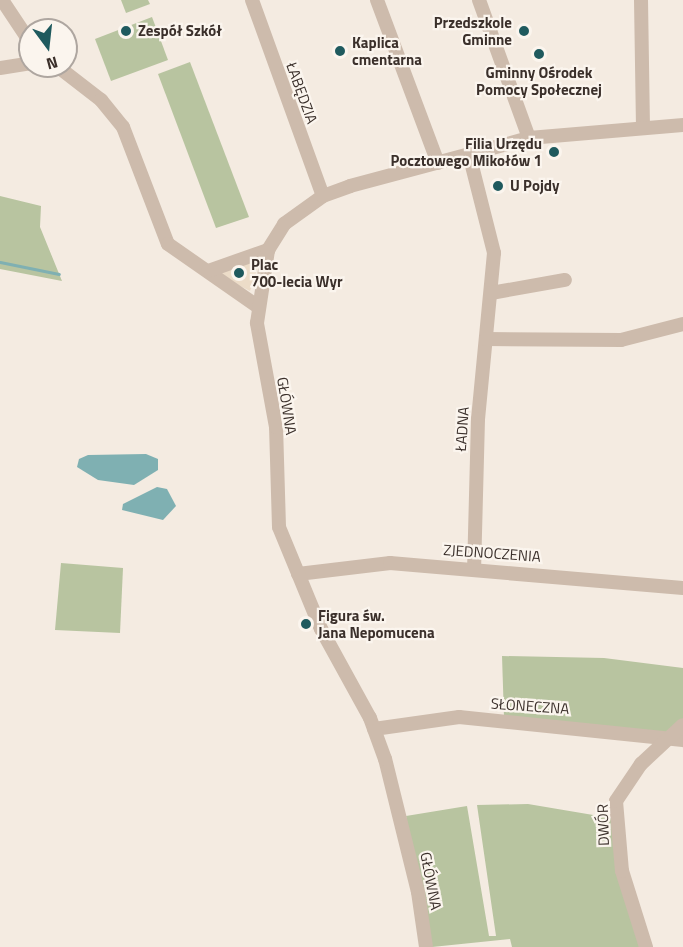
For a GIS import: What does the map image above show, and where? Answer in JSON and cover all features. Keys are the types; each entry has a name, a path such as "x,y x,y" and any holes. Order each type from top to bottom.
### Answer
{"street":[{"path":"2,0 18,24"},
{"name":"ŁABĘDZIA","path":"252,0 323,196"},
{"path":"377,0 438,162"},
{"path":"479,0 530,138"},
{"path":"641,0 643,127"},
{"path":"0,68 18,65"},
{"path":"72,78 113,112 161,235 257,306"},
{"name":"GŁÓWNA","path":"426,947 400,812 374,729 321,629 279,527 276,427 257,306 268,250 284,224 323,196 530,138 683,125"},
{"name":"ŁADNA","path":"469,154 491,234 491,293 486,339 474,569"},
{"path":"208,271 268,250"},
{"path":"491,293 565,280"},
{"path":"486,339 621,340 683,324"},
{"name":"ZJEDNOCZENIA","path":"298,574 362,563 474,569 683,588"},
{"name":"SŁONECZNA","path":"374,729 459,717 667,736 683,740"},
{"name":"DWÓR","path":"646,947 622,871 616,801 667,736 683,725"}],"green space":[{"path":"121,0 148,0 150,4 126,13"},
{"path":"152,17 168,60 111,81 95,39"},
{"path":"190,62 249,217 216,228 158,74"},
{"path":"0,196 41,206 40,227 62,281 0,269"},
{"path":"61,563 123,568 120,633 55,630"},
{"path":"502,656 604,658 683,668 683,720 666,733 504,717"},
{"path":"528,804 611,818 642,947 512,947 510,939 432,947 406,816 467,806 489,936 496,936 477,805"}],"shaded area":[{"name":"Plac 700-lecia Wyr","path":"261,257 250,291 222,277 221,269"}],"water":[{"path":"146,454 158,459 158,470 134,485 98,480 77,467 79,459 88,455"},
{"path":"157,487 167,489 176,506 163,520 122,510 123,504"}],"waterway":[{"path":"0,262 59,274"}],"place":[{"name":"Zespół Szkół","path":"126,31"},
{"name":"Przedszkole Gminne","path":"524,31"},
{"name":"Kaplica cmentarna","path":"340,51"},
{"name":"Gminny Ośrodek Pomocy Społecznej","path":"539,54"},
{"name":"Filia Urzędu Pocztowego Mikołów 1","path":"554,152"},
{"name":"U Pojdy","path":"498,186"},
{"name":"Plac 700-lecia Wyr","path":"239,273"},
{"name":"Figura św. Jana Nepomucena","path":"306,624"}]}
